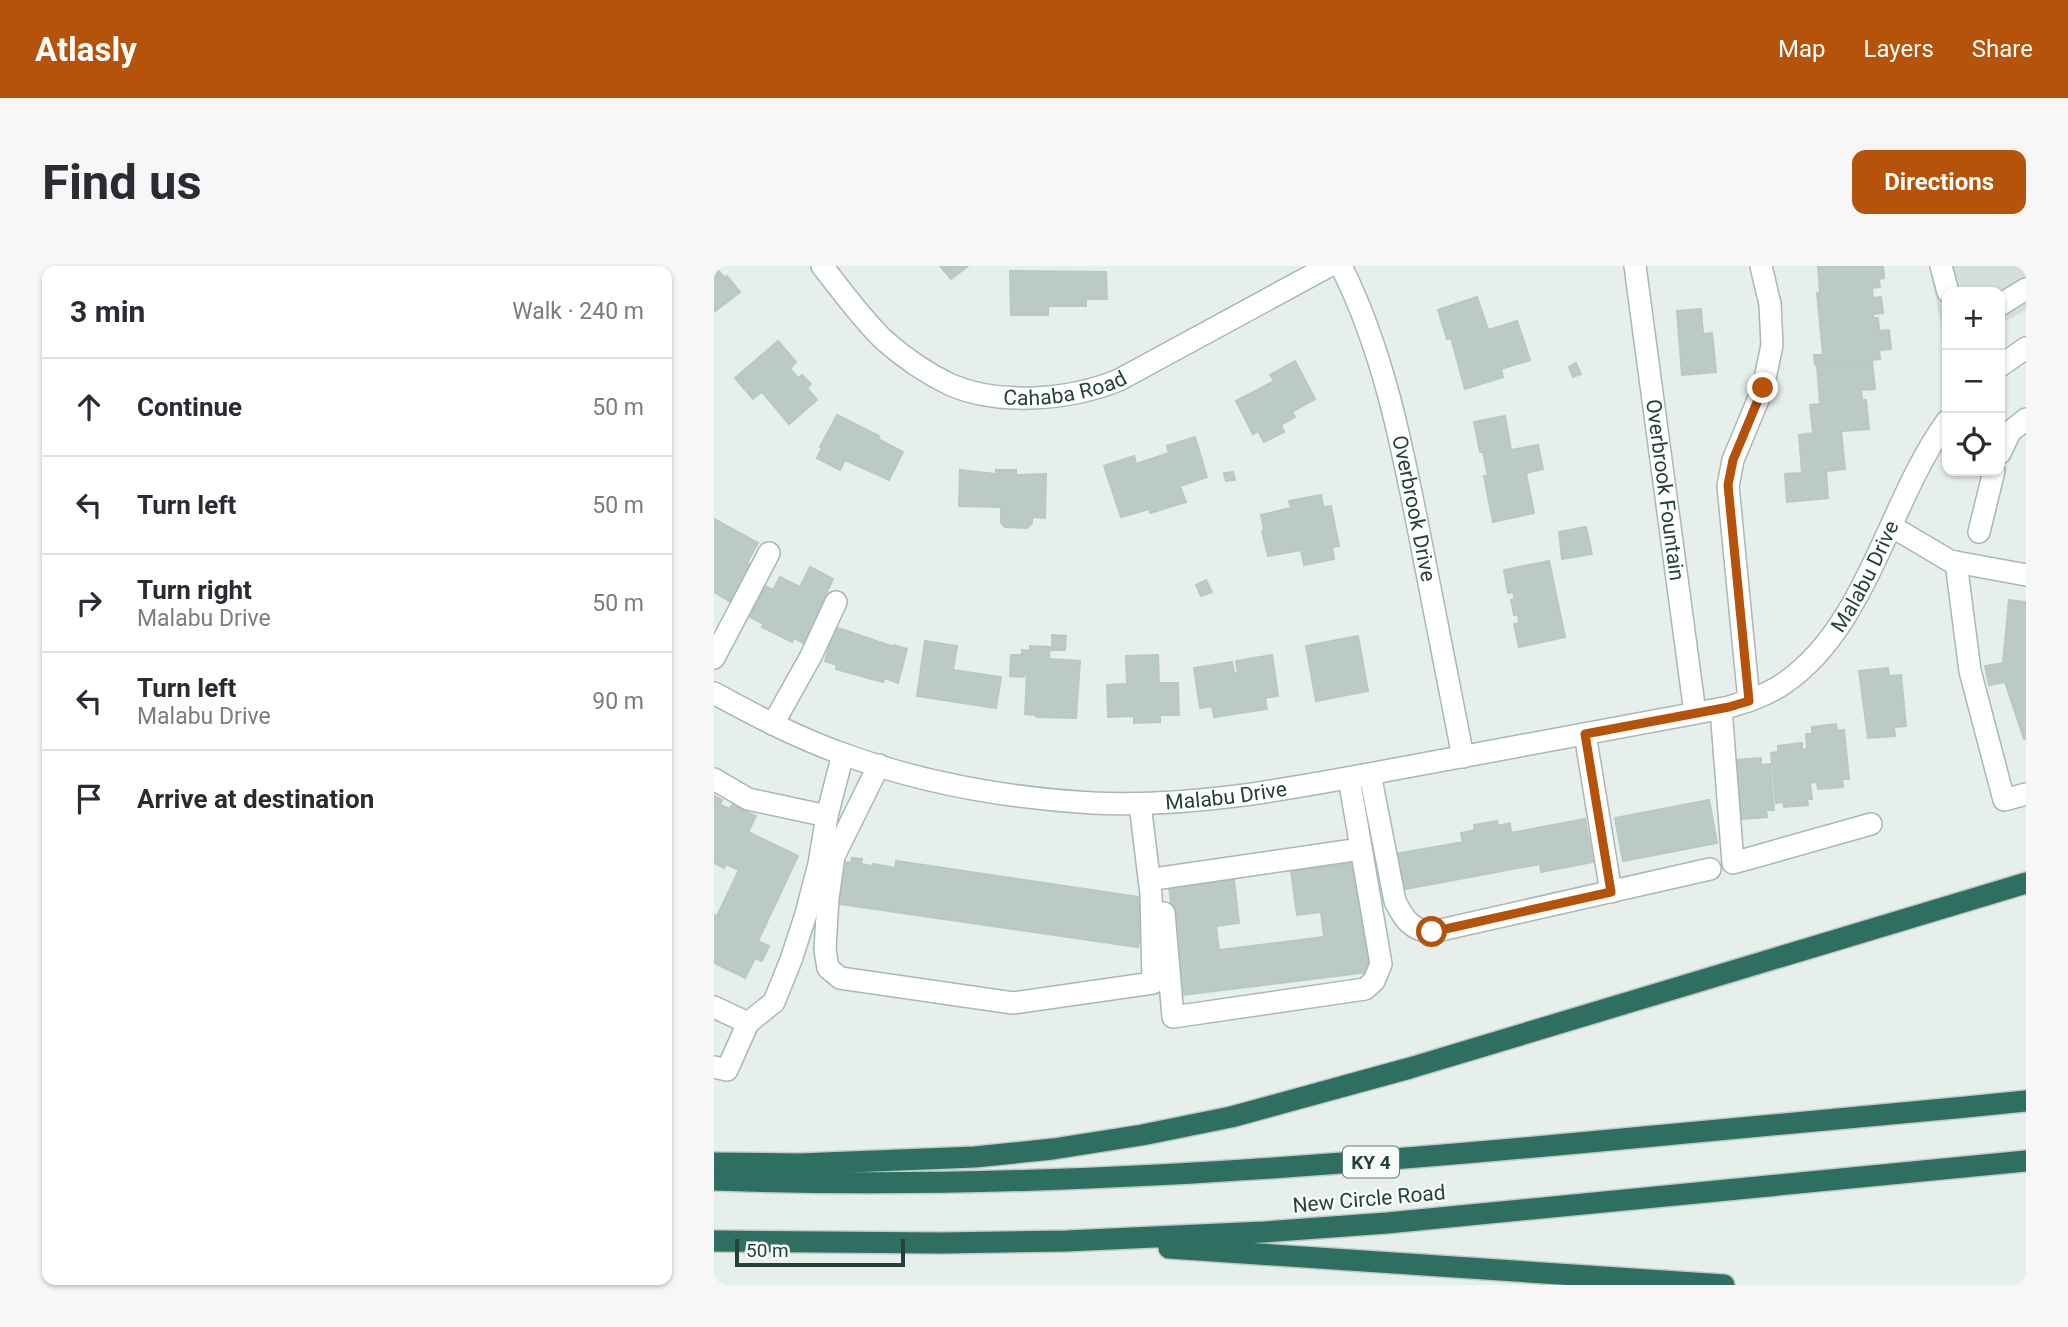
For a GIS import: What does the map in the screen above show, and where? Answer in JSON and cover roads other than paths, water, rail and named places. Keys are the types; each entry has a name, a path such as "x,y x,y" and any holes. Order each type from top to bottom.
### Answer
{"highway":[{"path":"714,1163 799,1164 975,1157 1065,1147 1231,1117 1410,1068 2026,883"},
{"name":"New Circle Road","path":"714,1180 945,1183 1157,1177 1430,1157 2026,1101"},
{"name":"New Circle Road","path":"714,1241 1066,1241 1264,1232 1387,1223 2026,1161"},
{"path":"1066,1241 1724,1285"}],"street":[{"name":"Cahaba Road","path":"822,266 885,340 917,366 952,385 990,396 1037,398 1084,393 1119,380 1329,266"},
{"name":"Overbrook Drive","path":"1341,266 1365,318 1398,430 1463,757"},
{"name":"Overbrook Fountain","path":"1635,266 1695,713"},
{"path":"1749,701 1728,485 1733,460 1763,388 1772,345 1770,304 1761,266"},
{"path":"1941,266 1947,287"},
{"path":"2005,302 2026,289"},
{"path":"2005,363 2026,348"},
{"path":"2005,440 2012,422"},
{"name":"Malabu Drive","path":"714,693 772,724 843,754 914,776 996,793 1092,803 1183,802 1234,796 1349,778 1721,709 1749,701 1783,684 1819,653 1853,603 1917,473 1942,430"},
{"path":"1979,531 1993,476"},
{"path":"1891,526 1950,561 2026,575"},
{"path":"714,658 769,553"},
{"path":"1956,562 1969,671 2004,800 2026,794"},
{"path":"772,724 811,656 835,602"},
{"path":"1721,709 1733,863 1871,824"},
{"path":"1585,734 1611,892"},
{"path":"714,1067 727,1070 748,1023 774,1002 791,960 819,864 827,816 843,754"},
{"path":"879,765 834,856 825,950 828,968 840,978 1013,1003 1153,983 1148,803"},
{"path":"1370,774 1395,901 1402,916 1420,932 1432,932 1710,869"},
{"path":"1148,803 1161,878 1173,1017 1365,989 1374,981 1381,964 1349,778"},
{"path":"714,779 748,799 827,816"},
{"path":"1161,878 1362,849"},
{"path":"714,1007 748,1023"}]}
